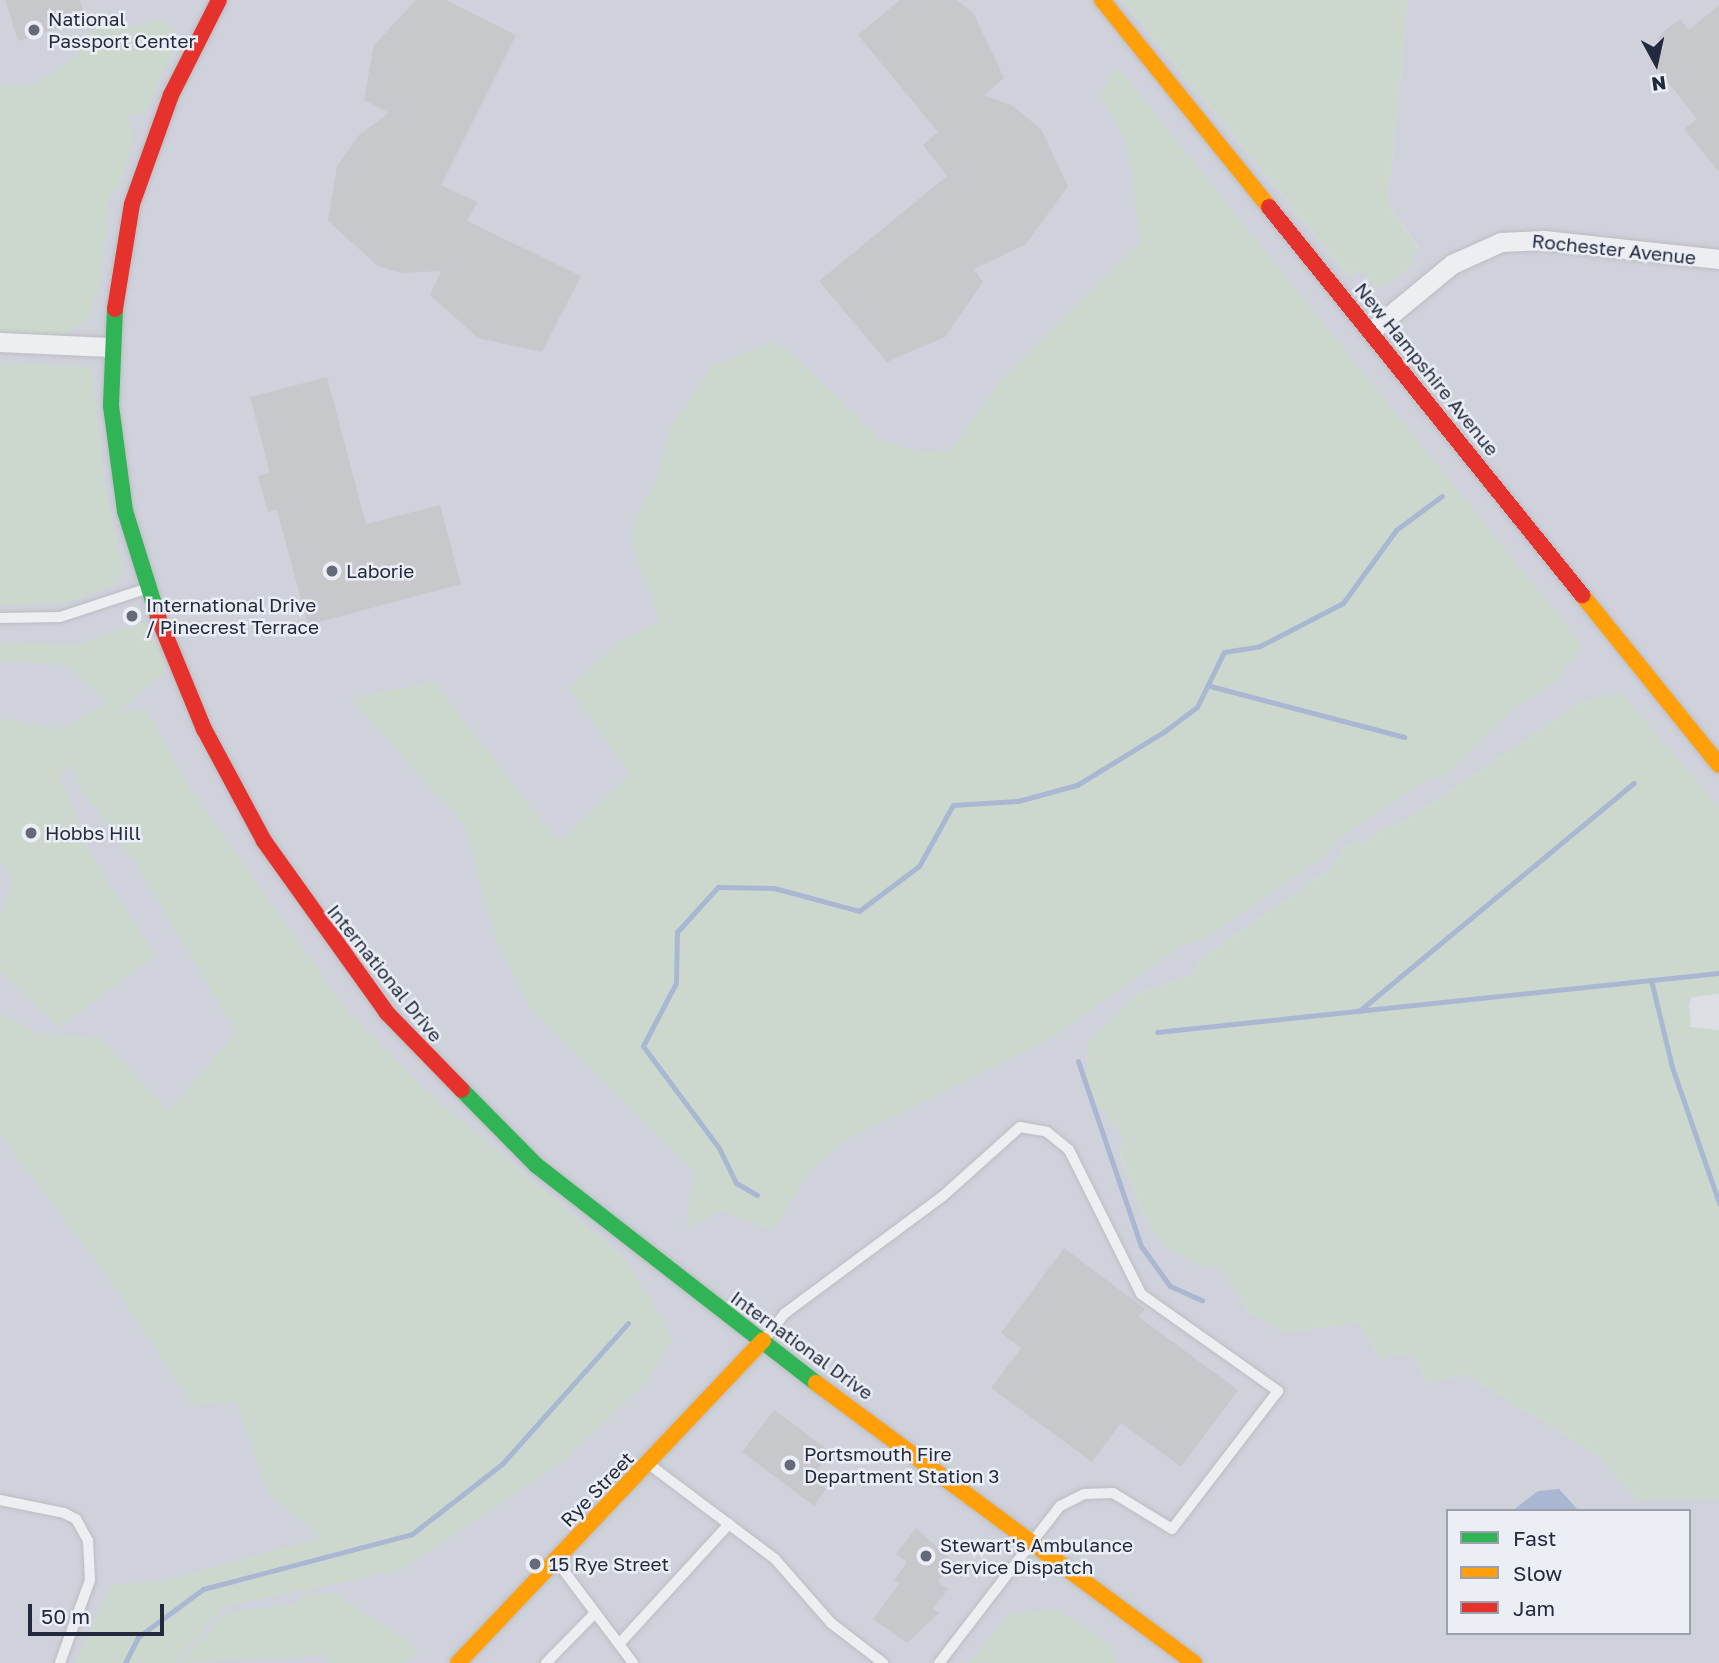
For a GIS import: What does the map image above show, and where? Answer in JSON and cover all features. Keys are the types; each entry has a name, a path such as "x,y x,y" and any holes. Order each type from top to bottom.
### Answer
{"street":[{"name":"International Drive","path":"219,0 147,154 120,257 109,347 117,470 146,589 204,729 264,841 387,1013 536,1165 763,1341 1194,1663"},
{"name":"New Hampshire Avenue","path":"1102,0 1719,765"},
{"name":"Rochester Avenue","path":"1371,331 1452,264 1501,242 1544,240 1719,259"},
{"path":"0,342 109,347"},
{"name":"Rye Street","path":"458,1663 763,1341"}],"lane":[{"path":"0,618 60,617 146,589"},
{"path":"763,1341 784,1314 943,1196 1020,1126 1047,1132 1069,1150 1142,1294 1278,1391 1172,1529 1125,1497 1098,1492 1060,1506 939,1663"},
{"path":"649,1464 775,1559 831,1623 883,1663"},
{"path":"0,1500 64,1513 76,1519 88,1541 90,1580 60,1663"},
{"path":"619,1644 729,1524"},
{"path":"556,1561 633,1663"},
{"path":"546,1663 595,1613"}],"shaded area":[{"path":"0,0 1122,0 1349,277 1359,270 1386,286 1411,266 1418,247 1388,204 1408,0 1719,0 1719,808 1622,694 1581,702 1403,822 1380,829 1370,842 1347,844 1330,869 1199,960 1191,976 1137,994 1085,1088 1123,1137 1120,1156 1146,1220 1166,1247 1200,1266 1220,1266 1248,1313 1285,1332 1358,1323 1380,1358 1413,1354 1426,1383 1465,1374 1599,1456 1637,1500 1719,1500 1719,1663 0,1663"},
{"path":"1122,0 1408,0 1388,204 1418,248 1411,266 1386,286 1374,286 1359,270 1349,277"},
{"path":"160,20 175,30 176,44 145,113 129,115 133,140 120,184 109,197 102,273 89,318 58,339 0,337 0,86 31,85 69,63 100,23 122,29"},
{"path":"1117,66 1582,645 1556,682 1515,707 1444,777 1432,777 1342,836 1324,856 1206,938 1181,946 1045,1042 849,1138 808,1173 773,1231 722,1211 686,1228 694,1171 530,1007 494,935 464,824 350,698 434,682 559,843 630,775 569,688 623,639 660,622 631,544 634,521 659,476 667,434 711,367 771,342 789,351 880,439 918,452 951,451 999,382 1141,241 1126,142 1100,95"},
{"path":"0,362 92,367 105,489 124,569 115,586 63,604 0,605"},
{"path":"145,622 168,669 118,712 146,710 192,791 349,1013 423,1088 625,1258 673,1338 645,1384 566,1459 401,1570 226,1606 174,1663 75,1663 111,1585 165,1581 322,1537 269,1495 236,1402 192,1405 101,1268 0,1134 0,1013 37,1033 100,1038 169,1111 236,1032 135,863 76,781 71,764 60,776 91,855 156,955 59,1028 0,971 0,918 13,881 0,860 0,719 63,729 107,702 68,665 0,662 0,643 79,644"},
{"path":"1622,693 1719,808 1719,994 1692,997 1689,1004 1691,1027 1719,1030 1719,1500 1637,1500 1599,1456 1465,1374 1426,1383 1413,1354 1380,1358 1358,1323 1284,1332 1248,1313 1220,1266 1200,1266 1166,1248 1146,1220 1120,1155 1123,1137 1085,1088 1088,1043 1137,994 1191,976 1199,960 1330,869 1347,844 1370,842 1380,829 1403,822 1581,702"},
{"path":"305,1593 336,1594 419,1649 405,1663 328,1663 328,1655 178,1663 227,1613 295,1604"},
{"path":"1057,1609 1109,1644 1117,1663 970,1663 1007,1615"}],"water":[{"path":"1559,1489 1577,1509 1515,1509 1538,1491"}],"building":[{"name":"National Passport Center","path":"5,0 80,0 86,19 18,41"},
{"path":"416,0 446,0 516,35 441,185 477,202 467,221 581,276 542,352 478,338 430,295 441,271 401,273 378,266 328,221 337,166 359,135 389,113 364,100 374,45"},
{"path":"900,0 957,0 974,14 1004,78 984,95 1013,106 1041,129 1068,186 1026,244 974,269 983,282 945,337 887,362 819,281 947,176 923,145 938,132 858,35"},
{"path":"1719,5 1719,172 1684,129 1697,119 1650,59 1665,47 1657,37 1680,19 1689,30"},
{"path":"327,377 366,524 440,505 461,584 308,625 277,510 268,512 258,476 270,473 250,397"},
{"path":"1064,1248 1145,1309 1139,1317 1238,1390 1181,1467 1121,1423 1092,1462 991,1388 1021,1348 1001,1333"},
{"name":"Portsmouth Fire Department Station 3","path":"774,1410 831,1452 811,1478 826,1489 814,1506 742,1452"},
{"path":"916,1528 953,1562 938,1582 948,1589 933,1609 939,1613 907,1643 873,1619 899,1584 894,1580 907,1562 896,1554"}],"waterway":[{"path":"757,1195 736,1183 719,1148 643,1046 676,983 677,932 718,887 774,888 859,911 919,866 953,805 1018,801 1077,785 1165,731 1197,707 1224,652 1260,646 1343,603 1396,530 1442,496"},
{"path":"1210,686 1404,737"},
{"path":"1359,1011 1634,783"},
{"path":"1157,1032 1719,973"},
{"path":"1651,980 1672,1067 1719,1203"},
{"path":"1078,1061 1141,1246 1170,1286 1202,1300"},
{"path":"125,1663 138,1637 203,1589 412,1534 502,1464 628,1323"}],"traffic: fast":[{"path":"115,309 111,406 125,511 158,617"},
{"path":"462,1090 536,1165 816,1383"}],"traffic: slow":[{"path":"1102,0 1269,207"},
{"path":"1582,595 1719,765"},
{"path":"458,1663 763,1341"},
{"path":"816,1383 1194,1663"}],"traffic: jam":[{"path":"115,309 132,204 171,95 219,0"},
{"path":"1269,207 1582,595"},
{"path":"158,617 204,729 264,841 387,1013 462,1090"}],"place":[{"name":"National Passport Center","path":"34,30"},
{"name":"Laborie","path":"332,571"},
{"name":"International Drive / Pinecrest Terrace","path":"132,616"},
{"name":"Hobbs Hill","path":"31,833"},
{"name":"Portsmouth Fire Department Station 3","path":"790,1465"},
{"name":"Stewart's Ambulance Service Dispatch","path":"926,1556"},
{"name":"15 Rye Street","path":"535,1564"}]}
